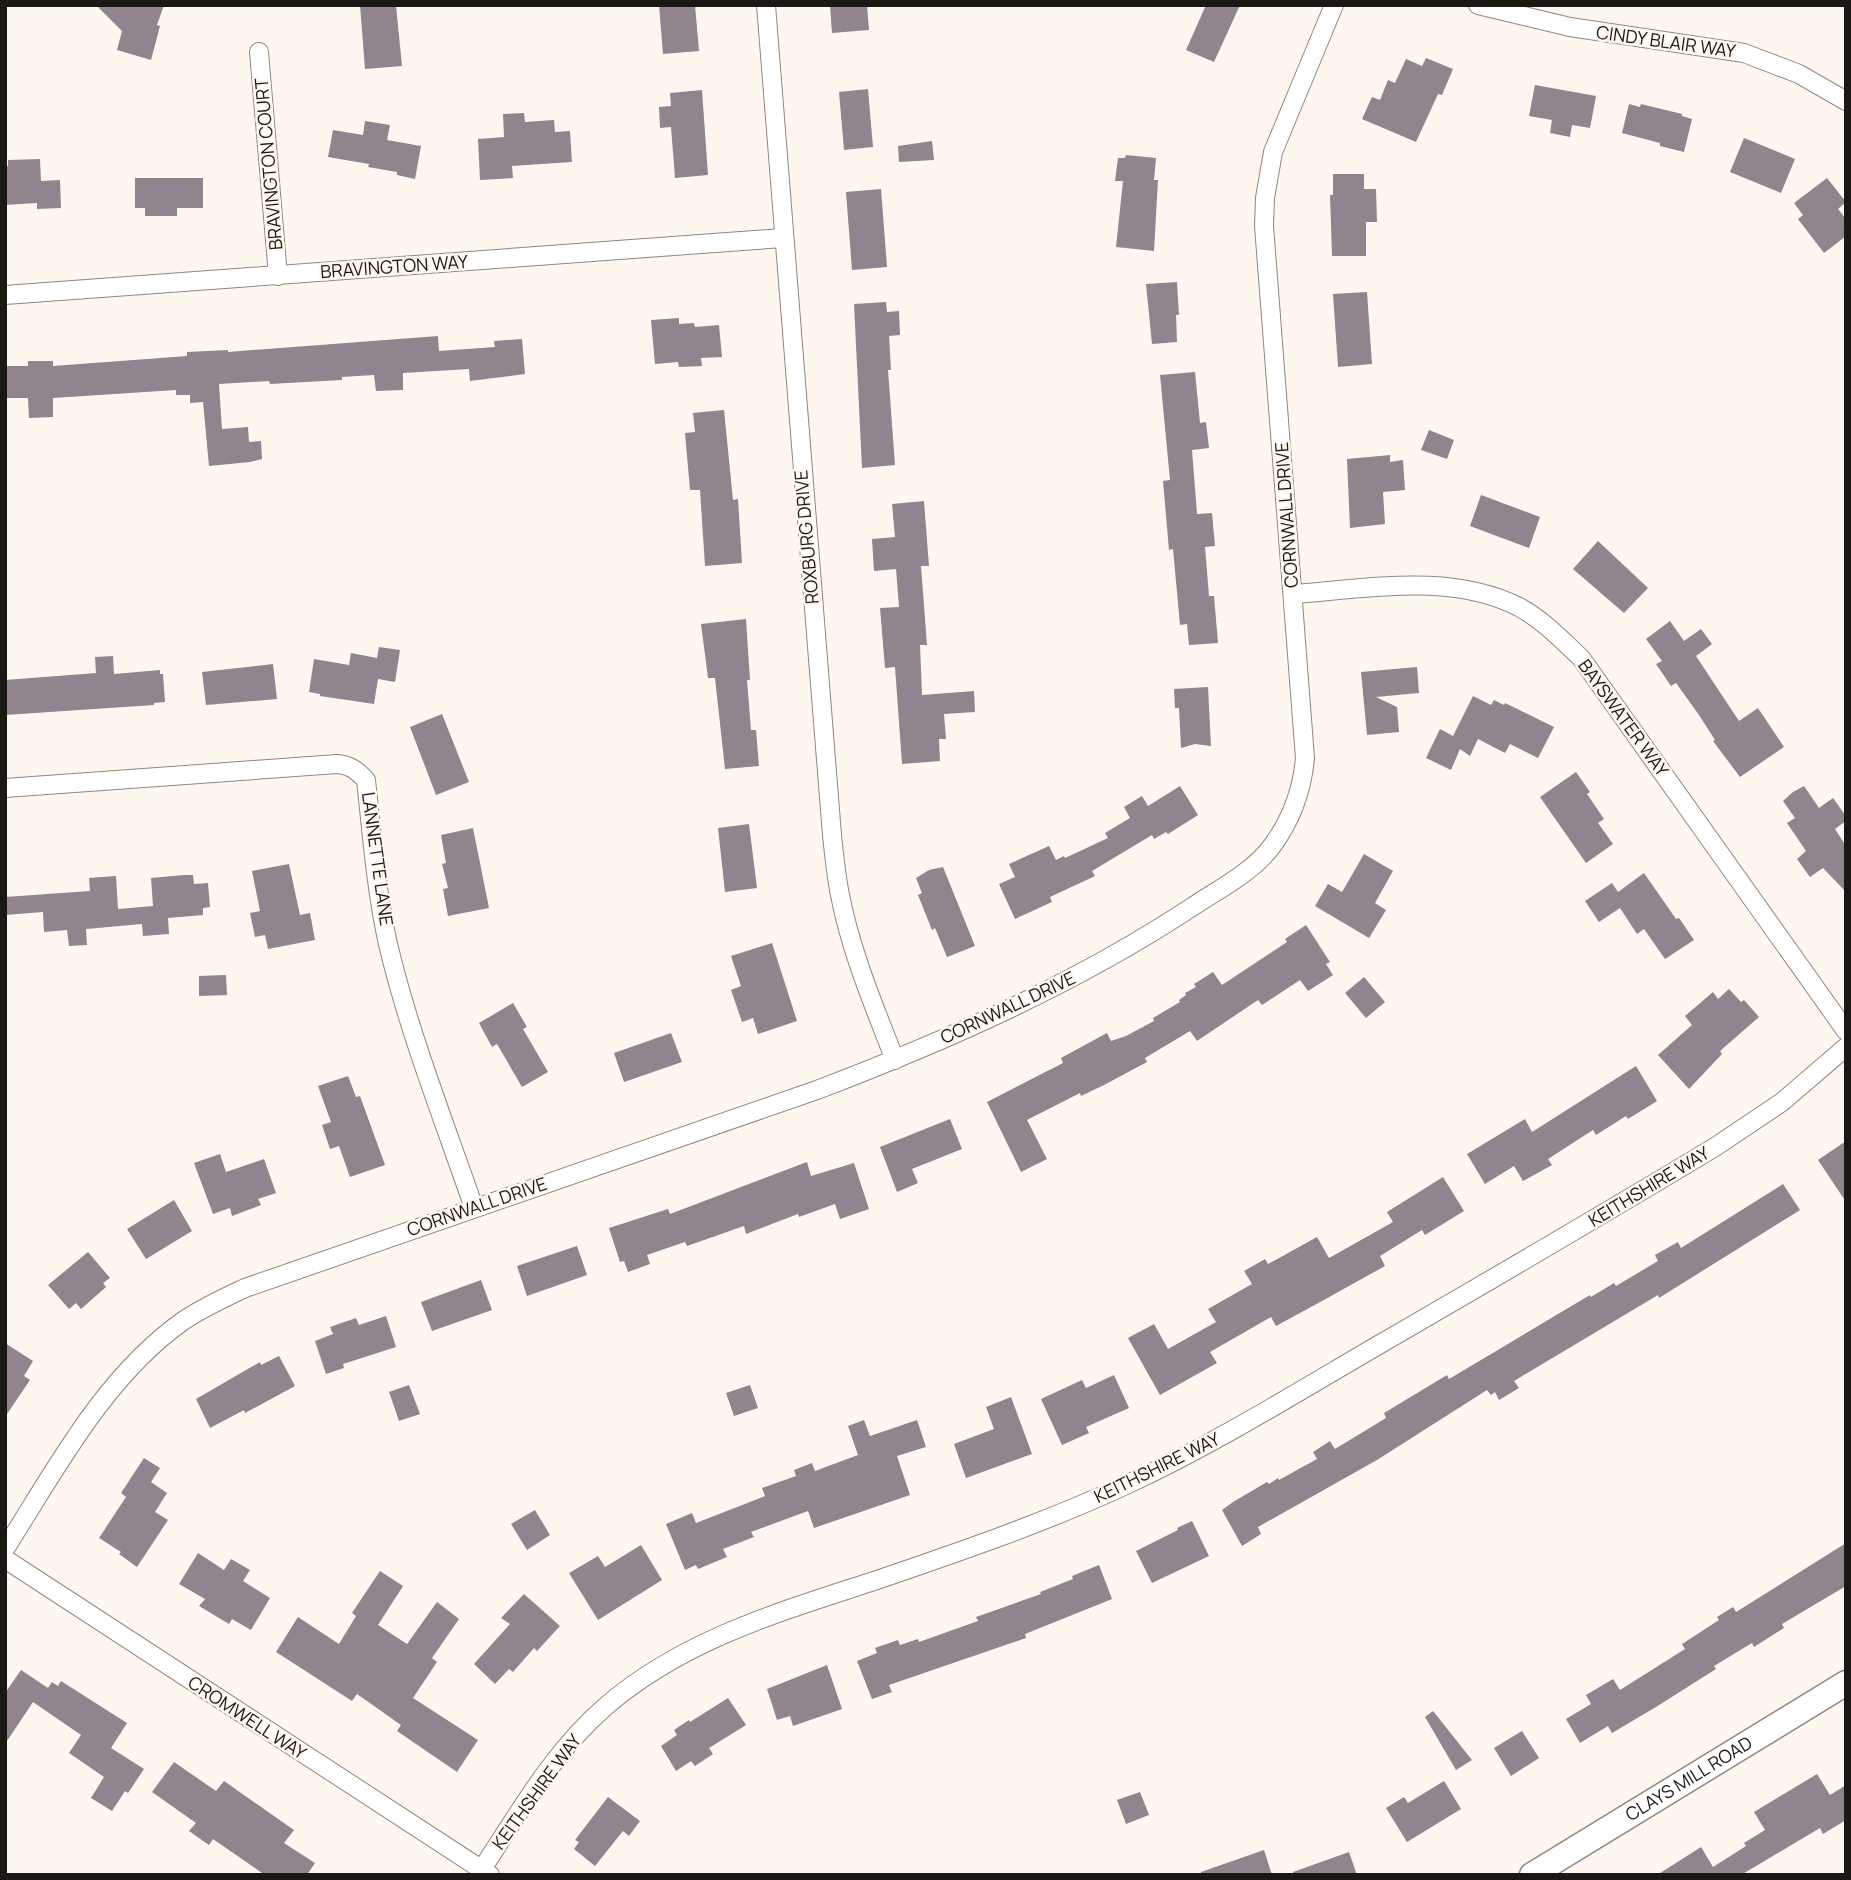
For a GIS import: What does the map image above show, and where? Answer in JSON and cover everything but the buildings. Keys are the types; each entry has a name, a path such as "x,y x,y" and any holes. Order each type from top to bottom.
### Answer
{"main road":[{"name":"CLAYS MILL ROAD","path":"1532,1875 1846,1683"}],"street":[{"name":"ROXBURG DRIVE","path":"766,5 831,835 840,895 850,935 894,1060"},
{"name":"CORNWALL DRIVE","path":"5,1549 60,1462 125,1374 183,1321 245,1288 817,1090 1005,1013 1150,935 1247,870 1271,848 1287,824 1297,801 1305,758 1264,226 1265,198 1273,152 1334,5"},
{"name":"CINDY BLAIR WAY","path":"1478,5 1570,27 1744,53 1799,74 1846,101"},
{"name":"BRAVINGTON COURT","path":"259,52 278,276"},
{"name":"BRAVINGTON WAY","path":"5,295 783,238"},
{"name":"BAYSWATER WAY","path":"1293,594 1415,585 1471,590 1521,608 1550,628 1581,658 1846,1031"},
{"name":"LANNETTE LANE","path":"5,788 337,764 348,765 358,771 366,780 377,882 401,993 474,1208"},
{"name":"KEITHSHIRE WAY","path":"486,1872 537,1785 571,1740 604,1708 669,1660 704,1641 1000,1538 1128,1484 1243,1424 1715,1147 1782,1102 1846,1047"},
{"name":"CROMWELL WAY","path":"5,1559 486,1872"}]}
